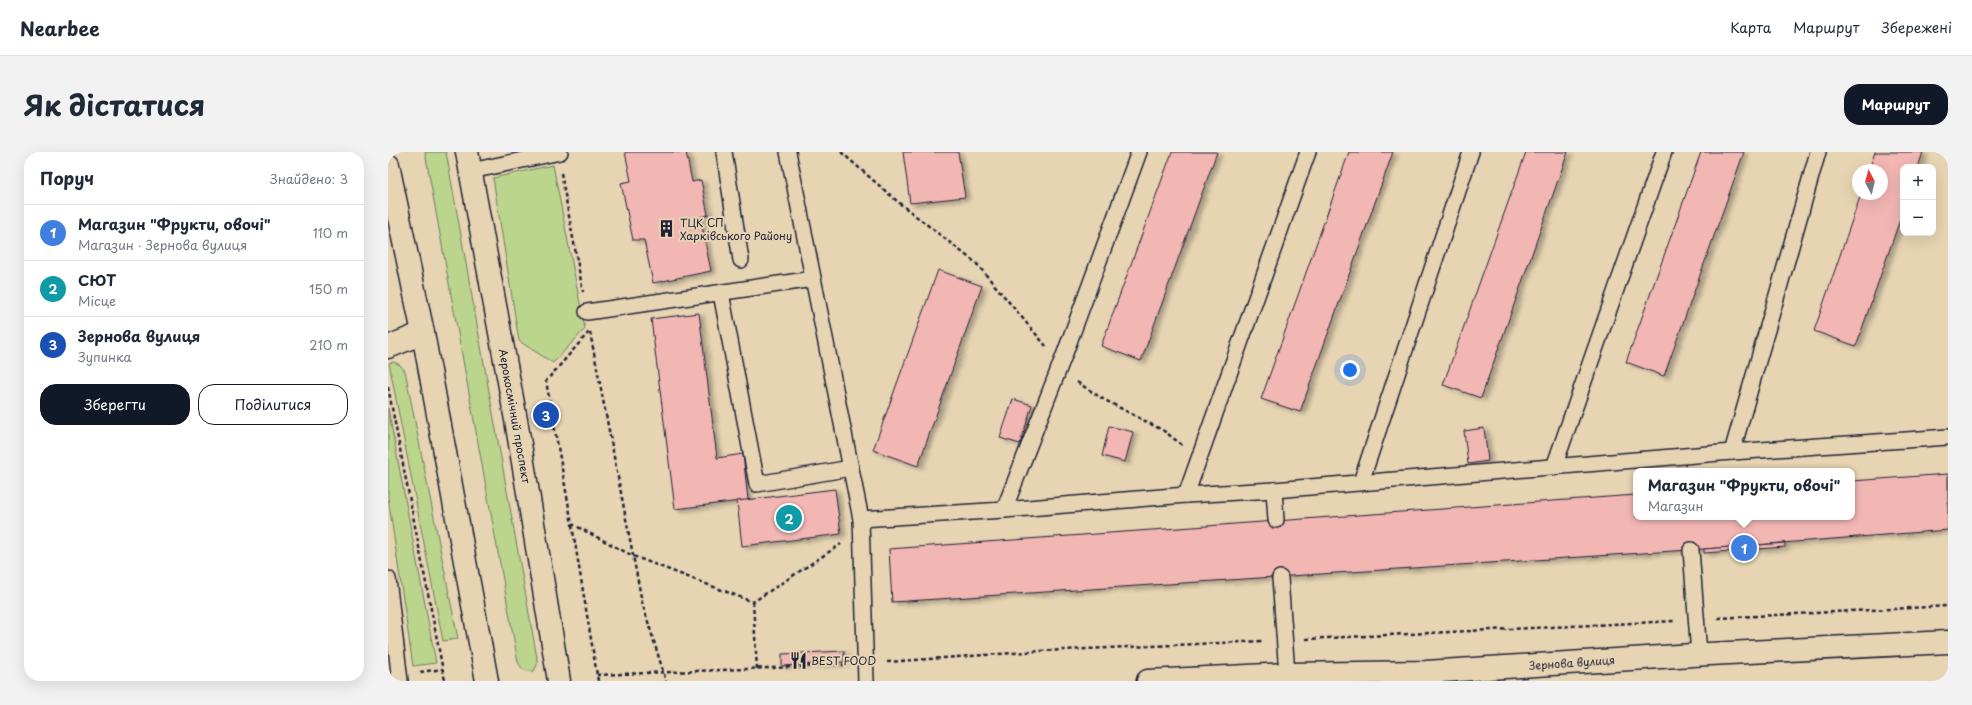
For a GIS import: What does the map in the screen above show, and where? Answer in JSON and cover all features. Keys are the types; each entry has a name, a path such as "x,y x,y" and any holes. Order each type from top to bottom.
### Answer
{"main road":[{"name":"Аерокосмічний проспект","path":"469,162 516,420 559,681"},
{"path":"388,165 423,333 487,681"},
{"path":"388,347 423,333"},
{"name":"Зернова вулиця","path":"1148,681 1287,674 1427,676 1699,654 1948,642"}],"lane":[{"path":"469,162 558,152"},
{"path":"724,152 741,260"},
{"path":"788,152 861,525 866,681"},
{"path":"1004,510 1061,364 1139,152"},
{"path":"1186,495 1308,152"},
{"path":"1361,482 1471,152"},
{"path":"1554,467 1664,152"},
{"path":"1732,452 1818,152"},
{"path":"587,312 813,279"},
{"path":"721,293 757,484 851,468"},
{"path":"861,525 1004,510 1554,467 1686,464 1732,452 1948,437"},
{"path":"1274,490 1276,520"},
{"path":"1691,550 1699,654"},
{"path":"1280,578 1287,674"},
{"path":"388,579 400,681"}],"path":[{"path":"558,152 587,312"},
{"path":"841,152 898,202 976,263 1078,383 1103,399 1164,431 1199,459"},
{"path":"598,681 546,381 590,331 642,602 666,681"},
{"path":"388,387 446,681"},
{"path":"572,524 633,556 753,602"},
{"path":"753,602 861,525"},
{"path":"753,602 757,669"}],"green space":[{"path":"425,152 446,152 537,658 537,665 534,671 524,670 518,662"},
{"path":"553,165 585,329 553,363 519,341 493,178"},
{"path":"394,362 400,365 405,371 458,639 443,641 389,363"},
{"path":"388,408 436,663 413,666 388,497"}],"building":[{"name":"ТЦК СП Харківського Району","path":"625,152 686,152 692,182 701,180 708,215 700,217 711,271 653,283 644,240 633,240 621,183 631,181"},
{"path":"903,152 958,152 965,197 910,203"},
{"path":"1172,152 1217,152 1141,361 1101,346"},
{"path":"1349,152 1393,152 1300,412 1261,399"},
{"path":"1526,152 1568,152 1481,398 1443,385"},
{"path":"1701,152 1744,152 1664,376 1626,362"},
{"path":"1875,152 1923,152 1919,164 1900,164 1900,220 1856,346 1814,331 1859,200 1888,200 1888,164 1871,164"},
{"path":"938,270 982,286 918,466 873,450"},
{"path":"699,313 717,458 743,454 748,500 675,509 651,319"},
{"path":"1013,399 1032,405 1020,444 1000,438"},
{"path":"1109,426 1133,432 1125,462 1102,456"},
{"path":"1484,428 1488,461 1468,464 1464,431"},
{"path":"1948,474 1948,530 1704,549 892,602 889,549 1633,495 1633,520 1855,520 1855,481"},
{"path":"835,489 841,534 742,546 737,501"},
{"path":"1785,543 1785,547 1704,553 1704,549"},
{"path":"844,651 844,662 782,666 782,654"}],"place":[{"name":"ТЦК СП Харківського Району","path":"667,228"},
{"name":"Зернова вулиця","path":"546,415"},
{"name":"СЮТ","path":"789,518"},
{"name":"Магазин \"Фрукти, овочі\"","path":"1744,548"},
{"name":"BEST FOOD","path":"798,660"}]}
